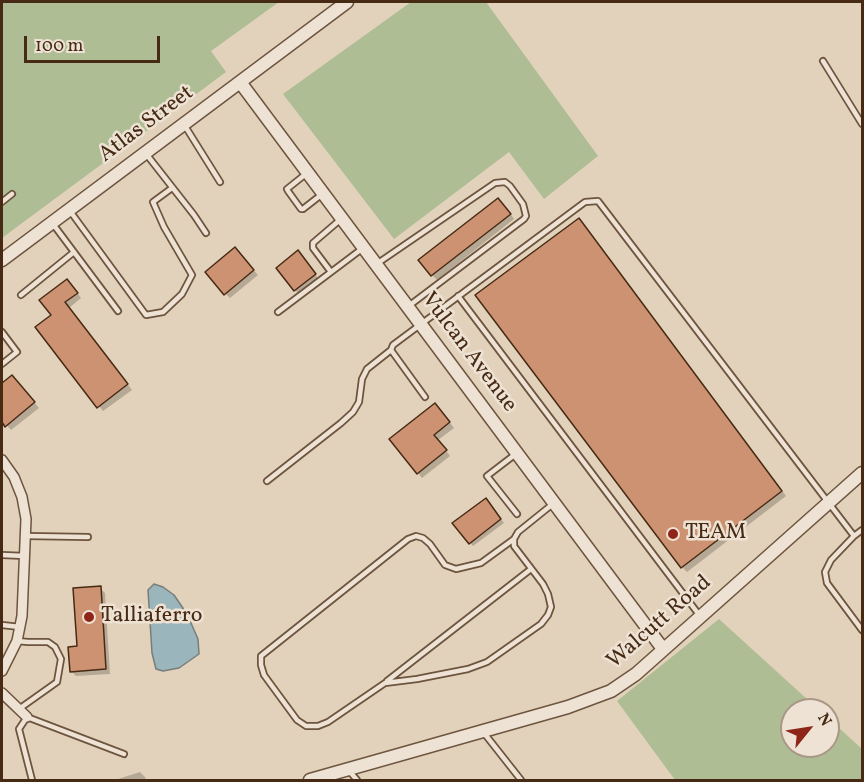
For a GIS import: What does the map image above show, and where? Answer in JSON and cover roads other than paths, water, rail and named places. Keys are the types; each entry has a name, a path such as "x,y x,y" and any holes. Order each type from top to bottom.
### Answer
{"street":[{"name":"Atlas Street","path":"2,260 347,2"},
{"name":"Vulcan Avenue","path":"240,82 663,649"},
{"path":"2,460 14,477 22,497 26,519 22,616 17,641 2,670"},
{"name":"Walcutt Road","path":"310,780 568,707 611,691 636,674 862,473"},
{"path":"2,693 27,717"}],"lane":[{"path":"823,61 862,123"},
{"path":"183,124 220,182"},
{"path":"145,152 206,233"},
{"path":"307,173 287,189 294,200 303,209 323,194"},
{"path":"376,265 495,183 505,182 510,186 523,204 526,216 524,219 407,307"},
{"path":"69,209 146,315 163,312 182,294 192,275 153,202 172,188"},
{"path":"2,202 12,194"},
{"path":"267,481 353,412 359,402 362,379 367,369 391,350 393,345 585,202 598,201 854,536"},
{"path":"331,272 313,248 313,243 342,219"},
{"path":"52,222 118,311"},
{"path":"278,312 363,248"},
{"path":"21,295 74,252"},
{"path":"458,296 700,616"},
{"path":"2,333 17,352 2,364"},
{"path":"391,350 425,397"},
{"path":"517,453 487,476 517,514"},
{"path":"385,682 417,679 480,666 541,624 549,615 551,607 548,594 543,584 513,546 518,532 554,503"},
{"path":"862,530 831,560 825,572 827,583 862,630"},
{"path":"26,536 88,537"},
{"path":"514,539 481,563 456,569 445,565 423,538 416,536 408,538 261,656 264,675 297,720 306,726 318,726 328,722 385,682 531,569"},
{"path":"2,555 25,555"},
{"path":"2,625 20,627"},
{"path":"17,641 48,642 55,647 61,659 57,682 18,710"},
{"path":"32,780 19,729 27,717 124,754"},
{"path":"483,731 521,780"},
{"path":"348,770 357,780"}],"water":[{"path":"154,584 174,595 187,614 198,639 199,654 179,668 163,671 156,669 152,653 148,590"}],"place":[{"name":"TEAM","path":"673,534"},
{"name":"Talliaferro","path":"89,617"}]}
